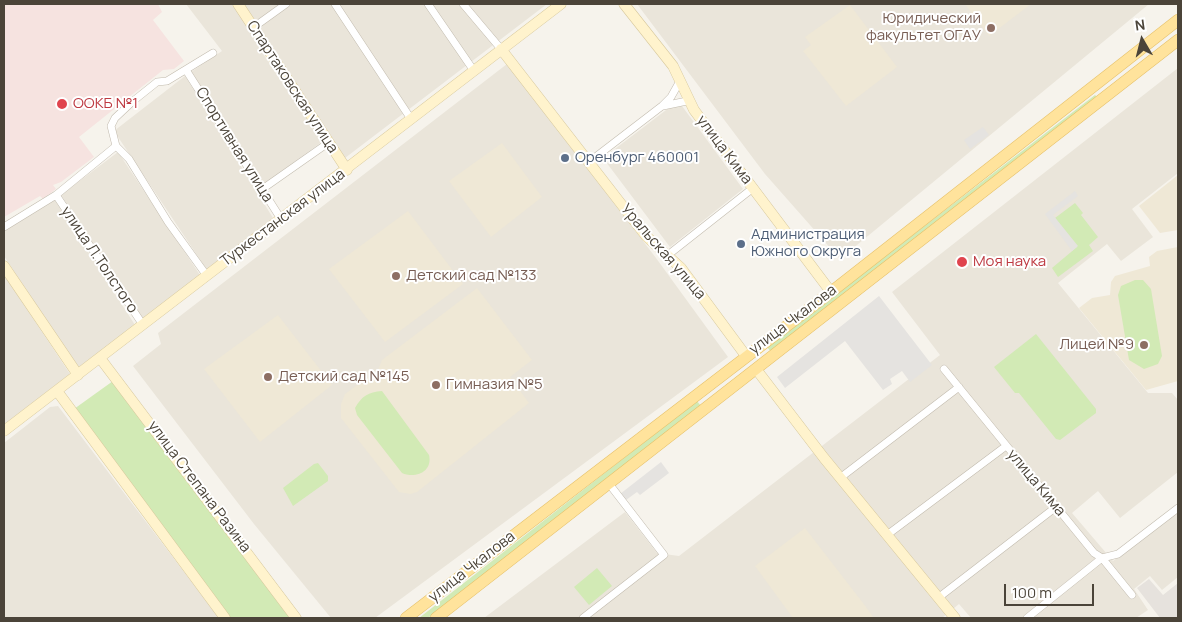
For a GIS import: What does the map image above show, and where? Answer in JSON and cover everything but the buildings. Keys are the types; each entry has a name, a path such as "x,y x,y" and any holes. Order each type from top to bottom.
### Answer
{"main road":[{"name":"Спартаковская улица","path":"238,4 346,170"},
{"name":"Туркестанская улица","path":"4,432 561,4"},
{"name":"улица Кима","path":"624,4 668,58 688,101 831,292"},
{"name":"улица Чкалова","path":"406,618 831,292 1178,20"},
{"name":"улица Чкалова","path":"436,618 610,485 707,407 1178,40"},
{"name":"Уральская улица","path":"501,49 646,236 681,268 840,478 955,618"},
{"path":"1095,86 1105,98"},
{"path":"4,266 78,375"},
{"name":"улица Степана Разина","path":"100,358 296,618"},
{"path":"57,390 225,618"},
{"path":"697,394 707,407"}],"street":[{"path":"254,26 286,4"},
{"path":"335,4 411,119"},
{"path":"428,4 474,71"},
{"name":"Уральская улица","path":"463,4 501,49"},
{"path":"207,276 168,222 129,159 116,146 111,126 115,118 157,82 168,81 213,53"},
{"name":"Спортивная улица","path":"186,70 281,219"},
{"path":"589,162 662,106 671,97 680,81"},
{"path":"662,106 688,101"},
{"path":"261,190 328,143"},
{"path":"4,228 56,195 116,146"},
{"path":"668,255 752,188"},
{"name":"улица Л.Толстого","path":"56,195 143,325"},
{"name":"улица Кима","path":"944,369 1094,553 1102,558 1132,594"},
{"path":"840,478 959,387"},
{"path":"887,535 1006,446"},
{"path":"583,618 664,555 610,485"},
{"path":"938,598 1056,507"},
{"path":"1027,618 1102,558 1118,554 1178,508"}],"shaded area":[{"name":"ООКБ №1","path":"4,4 158,4 162,12 153,20 184,61 174,69 163,70 79,137 94,157 61,182 53,185 56,189 43,199 40,196 4,217"},
{"path":"186,4 232,4 265,49 264,55 323,141 263,185 191,72 222,51"},
{"path":"244,4 547,4 345,158"},
{"path":"637,4 1149,4 840,259 765,174"},
{"name":"Юридический факультет ОГАУ","path":"965,4 1031,4 989,36"},
{"path":"850,5 897,67 846,106 803,51 811,45 805,37"},
{"path":"507,64 656,258 728,357 375,618 331,618 254,524 133,366 161,344 158,333"},
{"path":"1178,68 1178,173 1132,209 1153,237 1121,261 1107,244 1058,283 1148,393 1172,393 1178,400 1178,472 1120,518 1098,491 1072,513 1113,561 1178,511 1178,577 1162,590 1150,576 1134,589 1148,610 1136,618 971,618 959,604 942,618 484,618 625,512 657,553 679,556 940,355 892,292"},
{"path":"185,76 273,218 207,270 114,131"},
{"path":"674,104 682,106 743,189 670,247 603,158"},
{"path":"983,127 989,135 970,149 964,140"},
{"path":"502,143 542,197 491,237 449,181"},
{"path":"118,152 200,275 142,320 61,195"},
{"path":"1178,175 1178,230 1160,233 1139,206"},
{"path":"1075,191 1078,196 1053,215 1078,246 1072,251 1045,214"},
{"path":"54,199 135,325 78,368 4,256 4,231"},
{"name":"Детский сад №133","path":"408,211 463,284 385,342 329,269"},
{"name":"Лицей №9","path":"1178,247 1178,381 1146,390 1079,308 1092,298 1110,295 1111,282 1115,276 1150,266 1149,257 1157,251"},
{"path":"4,275 70,374 4,425"},
{"name":"Гимназия №5","path":"477,288 532,360 510,377 529,403 417,492 410,494 399,492 341,418 341,404 345,394 378,370 382,360"},
{"path":"879,296 932,365 910,382 902,371 890,379 892,384 883,390 845,341 785,388 777,377"},
{"name":"Детский сад №145","path":"278,315 332,385 260,442 204,369"},
{"path":"58,406 219,618 4,618 4,443 50,407"},
{"path":"661,462 669,473 640,495 637,492 626,500 620,494"},
{"path":"805,528 874,618 793,618 755,566"},
{"path":"1149,579 1163,595 1178,583 1178,618 1160,618 1137,588"}],"green space":[{"path":"1095,95 1098,98 771,352 767,347"},
{"path":"1075,203 1083,213 1081,215 1098,237 1089,245 1093,251 1058,277 1052,268 1077,247 1055,218"},
{"path":"1135,280 1143,280 1151,289 1162,356 1158,364 1144,369 1129,360 1118,295 1121,286"},
{"path":"1036,334 1096,409 1096,413 1060,440 1056,439 1019,393 1015,393 994,367"},
{"path":"113,381 293,618 230,618 74,409"},
{"path":"382,391 429,455 430,461 426,470 422,473 407,475 402,473 357,415 355,408 360,400 373,392"},
{"path":"697,401 701,406 428,618 419,618"},
{"path":"318,463 328,476 328,481 293,506 283,488 314,464"},
{"path":"597,568 612,586 589,605 574,587"}],"place":[{"name":"Юридический факультет ОГАУ","path":"991,28"},
{"name":"ООКБ №1","path":"62,104"},
{"name":"Оренбург 460001","path":"565,158"},
{"name":"Администрация Южного Округа","path":"741,244"},
{"name":"Моя наука","path":"962,262"},
{"name":"Детский сад №133","path":"396,276"},
{"name":"Лицей №9","path":"1144,345"},
{"name":"Детский сад №145","path":"268,377"},
{"name":"Гимназия №5","path":"436,385"}]}
